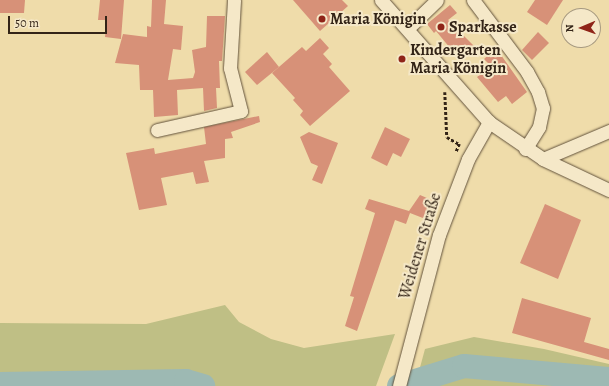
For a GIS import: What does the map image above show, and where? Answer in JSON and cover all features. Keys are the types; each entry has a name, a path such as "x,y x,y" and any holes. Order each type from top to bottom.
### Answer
{"street":[{"path":"157,130 241,111 230,68 234,0"},
{"path":"382,0 408,28 444,73 489,122 525,149 609,190"},
{"path":"408,28 437,0"},
{"path":"473,0 527,72 538,92 543,108 539,127 525,149"},
{"name":"Weidener Straße","path":"399,386 439,235 453,193 473,150 489,122"},
{"path":"543,159 609,132"}],"path":[{"path":"444,73 447,137 459,144"}],"green space":[{"path":"225,305 239,322 271,339 304,348 395,334 376,386 0,386 0,323 146,324"},
{"path":"474,337 544,349 609,364 609,386 415,386 425,349"}],"building":[{"path":"0,0 25,0 24,13 0,13"},
{"path":"100,0 124,0 121,39 105,37 107,20 98,20"},
{"path":"152,0 166,0 164,24 183,26 181,50 173,49 168,80 193,78 195,72 192,50 206,47 207,16 225,16 222,61 219,61 220,88 216,88 217,108 204,111 203,88 177,90 178,115 154,117 153,90 140,90 139,65 115,63 123,34 147,37 147,26 151,27"},
{"name":"Maria Königin","path":"293,0 342,0 348,6 320,31"},
{"path":"535,0 563,0 547,25 527,12"},
{"path":"450,5 457,13 448,20 475,47 460,60 436,31 434,33 427,24"},
{"path":"538,32 549,43 532,60 522,50"},
{"path":"320,38 329,48 323,54 332,64 329,67 350,91 310,126 300,115 303,111 293,100 295,98 272,73 302,47 306,51"},
{"path":"496,48 527,92 512,104 506,96 498,102 477,77 491,66 484,59"},
{"path":"267,52 279,67 257,85 245,72"},
{"path":"259,116 260,122 231,132 233,138 225,139 225,158 204,161 209,182 196,184 193,172 161,178 167,205 139,210 126,153 154,148 155,154 206,144 204,127"},
{"path":"385,127 410,139 401,157 393,153 387,166 371,158"},
{"path":"309,132 338,143 322,184 312,180 318,166 311,163 300,137"},
{"path":"420,195 434,201 428,220 410,213 406,224 395,220 357,331 345,326 354,297 350,296 375,213 365,209 369,199 409,211"},
{"path":"545,204 581,220 558,279 520,263"},
{"path":"522,298 591,318 584,342 609,349 609,360 512,333"}],"waterway":[{"path":"399,386 464,366 609,379"},
{"path":"0,384 186,381 203,386"}],"place":[{"name":"Maria Königin","path":"322,19"},
{"name":"Sparkasse","path":"441,27"},
{"name":"Kindergarten Maria Königin","path":"402,59"}]}
